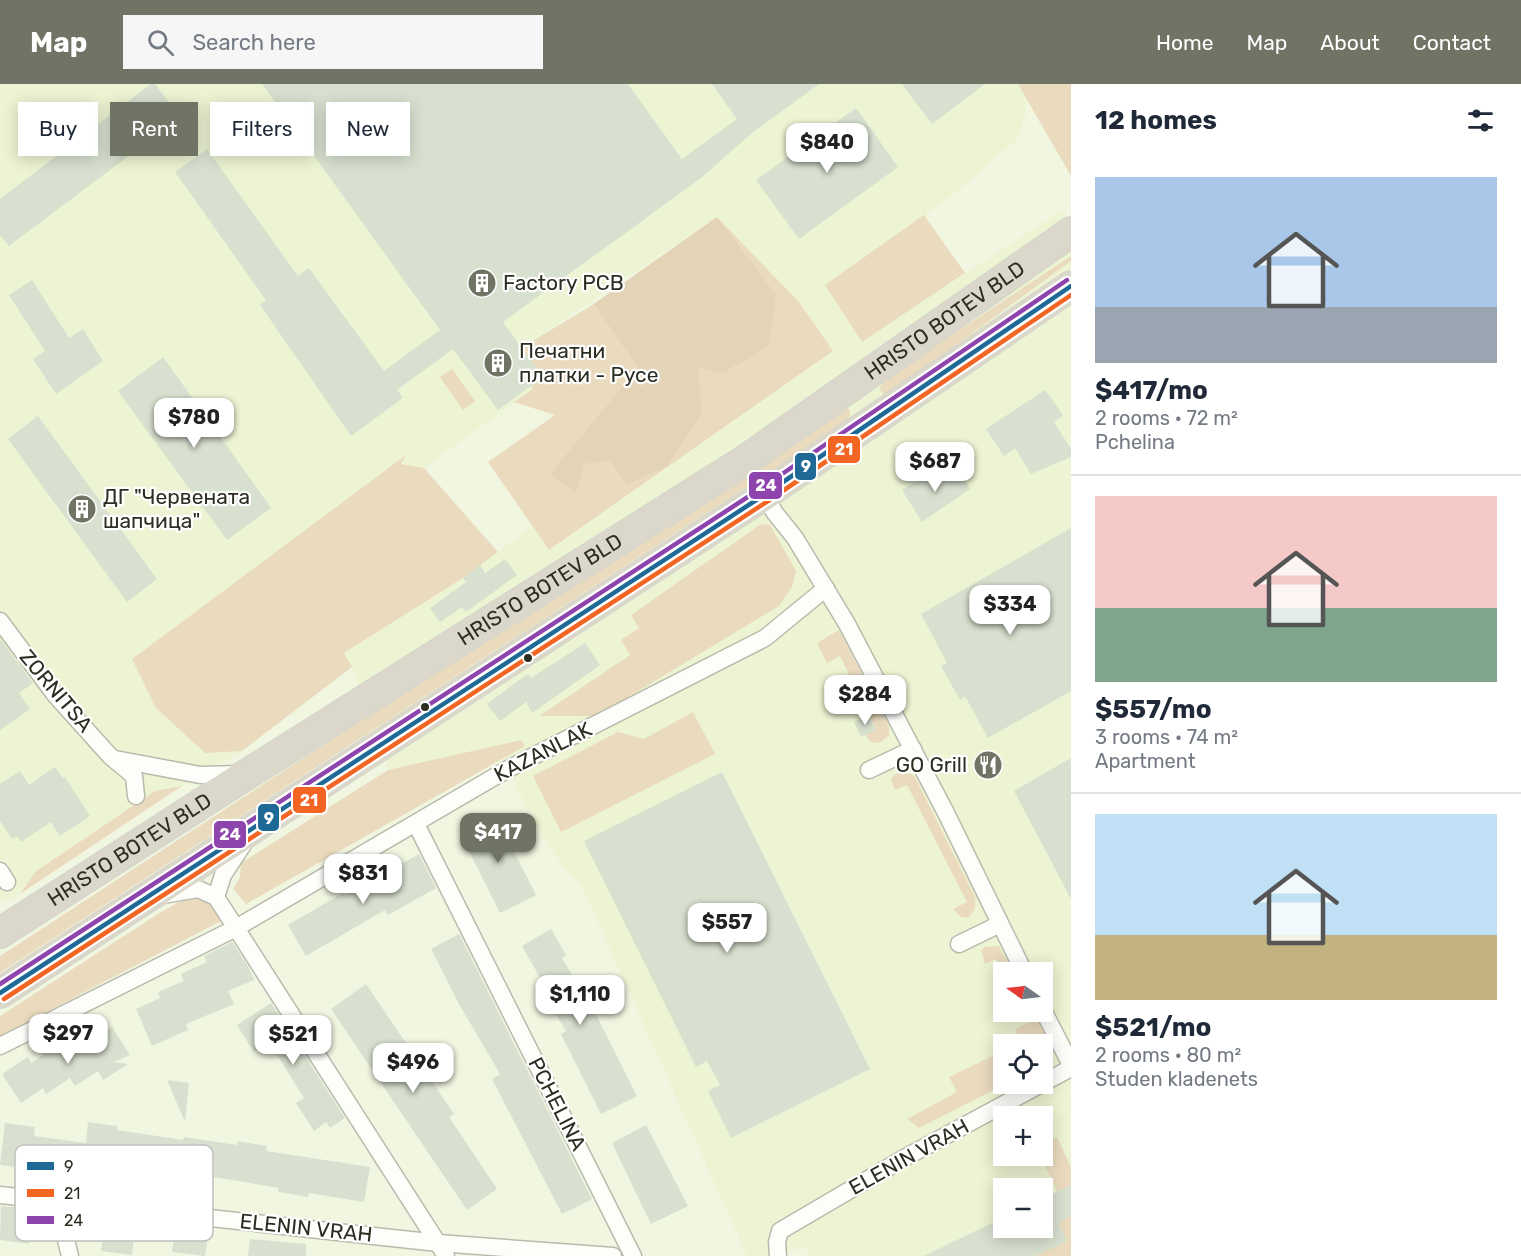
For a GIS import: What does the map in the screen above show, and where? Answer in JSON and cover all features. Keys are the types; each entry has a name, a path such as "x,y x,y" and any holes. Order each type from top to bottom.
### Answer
{"highway":[{"name":"HRISTO BOTEV BLD","path":"0,933 744,460 1071,232"},
{"name":"HRISTO BOTEV BLD","path":"0,993 764,495 1071,286"},
{"path":"846,390 866,425"}],"street":[{"path":"764,495 795,538 826,588 913,749 1019,962"},
{"name":"KAZANLAK","path":"0,1046 236,928 508,769 765,638 826,588"},
{"name":"ZORNITSA","path":"0,621 56,696 114,759 134,776 136,796"},
{"path":"869,770 913,749"},
{"path":"114,759 200,775 249,773"},
{"name":"PCHELINA","path":"416,824 633,1256"},
{"path":"216,897 223,875 255,826"},
{"path":"147,897 198,889 216,897 442,1249"},
{"path":"959,945 1000,924"},
{"path":"1049,1022 1071,1066"},
{"name":"ELENIN VRAH","path":"778,1256 777,1242 780,1231 906,1156 1071,1066"},
{"name":"ELENIN VRAH","path":"0,1195 15,1196"},
{"name":"ELENIN VRAH","path":"213,1220 442,1249 612,1256"},
{"path":"66,1241 70,1256"}],"shaded area":[{"path":"0,84 1024,84 1027,102 1025,117 1017,139 953,195 825,285 863,341 1063,210 1071,223 1071,1256 810,1256 805,1247 769,1256 747,1256 584,891 563,867 533,819 502,759 525,746 521,740 388,770 352,667 343,654 463,578 532,526 550,550 833,351 799,302 717,217 510,355 533,389 424,468 396,463 132,659 204,752 242,751 182,786 155,791 35,872 20,894 0,904"},
{"path":"1018,84 1071,84 1071,176"},
{"path":"924,215 965,273 862,342 825,285"},
{"path":"717,217 799,302 833,351 549,550 488,462 555,415 514,402 533,389 509,355 594,304"},
{"path":"717,217 776,295 769,346 723,373 698,368 702,412 668,466 627,485 610,460 584,464 576,493 550,474 638,368 594,304"},
{"path":"1071,256 1071,261 892,392 883,394 879,389 886,379"},
{"path":"452,369 475,401 463,410 440,377"},
{"path":"843,406 848,408 850,416 843,424 0,973 0,956"},
{"path":"406,455 401,464 424,468 498,552 463,578 344,653 352,667 242,751 205,753 156,708 132,659"},
{"path":"761,524 770,525 796,571 792,587 779,606 597,716 539,716 630,655 621,640 639,628 631,615"},
{"path":"839,630 889,726 889,735 880,743 870,742 866,735 876,729 840,656 827,663 817,643"},
{"path":"693,712 715,754 561,832 533,776 618,732 644,739"},
{"path":"521,740 525,746 246,904 233,889 240,877 241,863 388,770"},
{"path":"900,771 914,775 975,897 974,909 967,918 961,917 953,909 967,902 907,785 895,790 891,780"},
{"path":"182,786 20,894 35,872 155,791"},
{"path":"187,897 211,898 225,919 0,1036 0,1016"},
{"path":"999,946 1008,962 998,962 996,959 985,964 981,950 985,947"},
{"path":"1030,1022 1040,1022 1047,1034 1017,1034 1015,1029"},
{"path":"993,1056 993,1091 919,1128 907,1119 957,1092 949,1077"},
{"path":"1057,1137 1071,1167 1071,1256 1035,1256 1067,1241 1058,1223 1069,1216 1053,1178 1045,1166 1053,1166 1053,1139"}],"building":[{"path":"151,84 155,84 169,102 127,102"},
{"name":"Factory PCB","path":"262,84 628,84 682,159 737,119 712,84 819,84 752,133 701,178 503,322 543,377 498,410 453,349 397,390 403,398 351,436 260,305 266,300 175,172 207,149 298,276 309,268 384,371 440,330 314,156 314,102 275,102"},
{"path":"902,84 985,84 932,124"},
{"path":"856,108 898,167 799,239 756,180"},
{"path":"110,115 110,156 128,156 9,246 0,235 0,199 56,156 98,156 98,124"},
{"path":"32,280 69,338 83,329 103,361 56,394 33,359 45,351 9,295"},
{"path":"163,357 271,508 227,540 118,391"},
{"path":"1045,390 1063,415 1054,422 1071,449 1071,457 1031,474 1015,448 1004,456 986,429"},
{"name":"ДГ \"Червената шапчица\"","path":"38,416 157,579 127,602 8,439"},
{"path":"958,467 970,489 922,522 902,490 928,474 933,482"},
{"path":"1071,528 1071,691 988,738 965,696 960,700 941,666 947,663 921,614"},
{"path":"505,559 517,575 466,612 462,607 440,622 430,608 466,582 463,578 480,565 485,573"},
{"path":"0,639 33,683 19,693 30,709 0,730"},
{"path":"585,643 600,665 532,713 526,702 500,721 487,704 519,680 529,674 531,678"},
{"path":"868,715 876,730 861,737 854,722"},
{"path":"1071,758 1071,899 1014,791"},
{"path":"55,767 63,778 65,777 90,816 60,836 51,822 21,842 17,836 12,839 0,821 0,784 20,771 29,785"},
{"path":"722,772 870,1069 731,1138 708,1091 720,1085 707,1061 696,1067 584,841"},
{"path":"495,814 536,895 500,913 460,833"},
{"path":"419,854 436,888 388,915 385,910 306,956 288,925 343,893 344,895"},
{"path":"551,929 566,955 562,958 596,1015 637,1096 601,1114 561,1034 566,1031 541,989 545,986 522,946"},
{"path":"459,934 592,1199 562,1214 492,1079 500,1074 459,1004 431,949"},
{"path":"232,942 248,966 254,980 228,991 234,1004 186,1024 188,1030 152,1046 136,1009 160,998 158,992 184,981 181,974 207,962 204,956"},
{"path":"366,984 454,1114 449,1117 497,1189 467,1210 331,1009"},
{"path":"271,1003 345,1118 330,1128 326,1122 314,1131 296,1103 304,1098 269,1042 254,1052 237,1025"},
{"path":"112,1027 130,1055 114,1062 128,1064 103,1080 98,1071 75,1086 70,1078 46,1094 43,1088 21,1103 2,1074 28,1057 31,1063 55,1046 60,1053 84,1038 87,1043"},
{"path":"167,1080 189,1083 185,1122"},
{"path":"88,1122 117,1126 117,1130 183,1140 184,1137 237,1145 237,1141 267,1146 266,1151 370,1167 364,1202 309,1193 308,1197 278,1192 279,1188 213,1177 213,1145 15,1145 15,1167 0,1165 5,1123 35,1127 34,1136 86,1143"},
{"path":"646,1125 688,1206 651,1224 612,1143"},
{"path":"1071,1185 1071,1216 1058,1223 1067,1241 1035,1256 924,1256 993,1222 993,1238 1053,1238 1053,1194"},
{"path":"1,1206 15,1207 15,1241 29,1241 29,1244 0,1240"},
{"path":"250,1239 306,1244 306,1256 248,1256"},
{"path":"102,1241 134,1241 132,1255 101,1251"},
{"path":"174,1241 207,1241 205,1256 172,1252"}],"transit line":[{"name":"24","path":"0,984 760,489 1067,280"},
{"name":"9","path":"0,993 764,495 1071,286"},
{"name":"21","path":"4,999 768,501 1071,295"}],"place":[{"name":"Factory PCB","path":"482,283"},
{"name":"Печатни платки - Русе","path":"498,363"},
{"name":"ДГ \"Червената шапчица\"","path":"82,509"},
{"name":"GO Grill","path":"988,765"}]}
